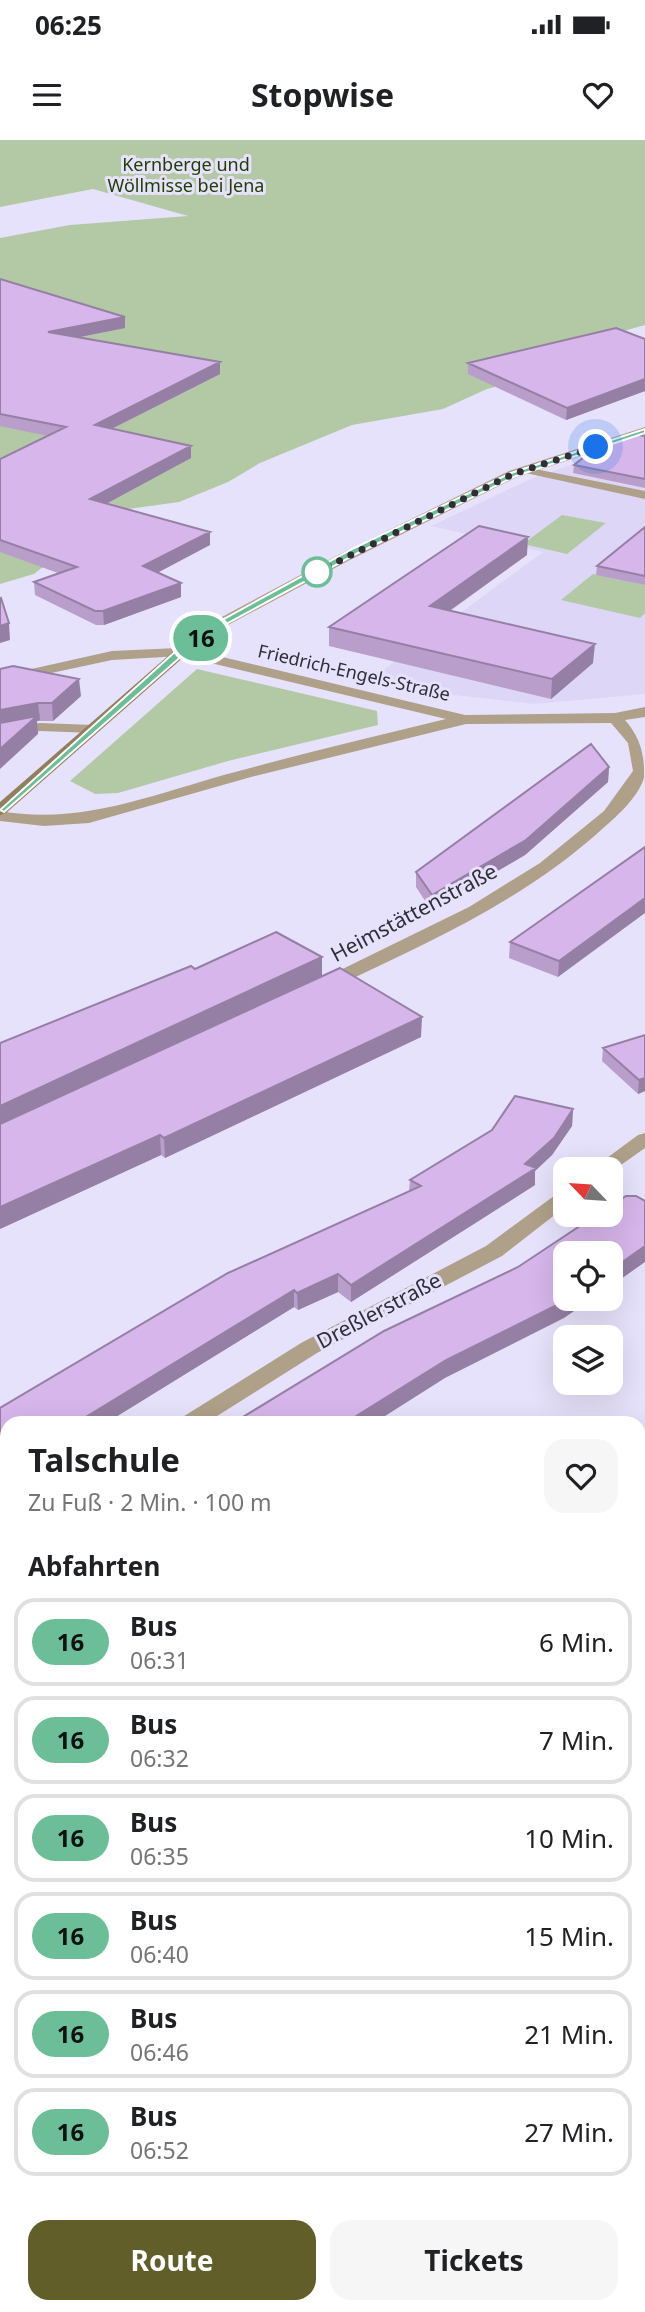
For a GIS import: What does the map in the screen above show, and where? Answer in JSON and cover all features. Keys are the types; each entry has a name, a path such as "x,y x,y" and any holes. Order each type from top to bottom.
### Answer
{"street":[{"path":"0,810 181,652 223,622 343,558 524,470 645,431"},
{"name":"Friedrich-Engels-Straße","path":"0,680 118,653 153,650 181,652 467,719"},
{"name":"Friedrich-Engels-Straße","path":"0,816 39,821 89,818 245,774 467,719 615,718 645,712"},
{"name":"Heimstättenstraße","path":"314,990 423,938 541,871 611,813 641,771 636,742 615,718"},
{"path":"619,1157 645,1139"},
{"name":"Dreßlerstraße","path":"200,1416 309,1348 494,1251 553,1206"}],"lane":[{"path":"524,470 645,495"},
{"path":"0,734 40,726 93,729"}],"shaded area":[{"path":"645,439 645,694 534,704 454,695 375,676 543,552 431,526 533,478"}],"green space":[{"name":"Kernberge und Wöllmisse bei Jena","path":"0,140 645,140 645,325 524,359 553,372 487,389 443,409 352,425 260,463 228,482 179,502 114,511 34,574 0,584 0,238 70,225 188,216 93,189 0,207"},
{"path":"562,515 606,523 567,554 523,544"},
{"path":"593,574 645,585 645,613 640,618 561,600"},
{"path":"197,669 377,711 378,725 228,761 118,793 95,794 70,781"}],"building":[{"path":"0,279 125,317 48,332 220,362 95,425 191,446 90,499 210,532 143,566 181,583 103,611 95,611 34,582 77,567 0,540 0,459 66,427 0,414"},
{"path":"616,328 645,339 645,379 567,408 468,363"},
{"path":"632,434 645,436 645,479 574,465 602,443"},
{"path":"479,526 528,537 430,606 595,644 552,679 329,627"},
{"path":"645,527 645,576 597,566"},
{"path":"0,599 9,623 0,626"},
{"path":"13,666 79,679 52,703 0,710 0,669"},
{"path":"37,716 0,749 0,723"},
{"path":"591,744 609,767 526,840 432,895 416,872"},
{"path":"645,847 645,898 559,961 510,942"},
{"path":"276,932 322,957 0,1106 0,1043 191,966 195,969"},
{"path":"340,968 422,1017 164,1138 160,1135 0,1207 0,1124"},
{"path":"645,1035 645,1078 639,1080 603,1048"},
{"path":"515,1096 573,1109 554,1138 525,1164 536,1168 351,1285 338,1274 297,1293 294,1290 87,1416 0,1416 0,1408 228,1273 421,1186 410,1180 492,1130"},
{"path":"636,1196 645,1201 645,1246 623,1262 623,1241 557,1241 578,1227 623,1227 623,1198"},
{"path":"553,1244 553,1307 446,1360 356,1416 244,1416 384,1331 518,1267"}],"bus line":[{"name":"16","path":"0,810 181,652 223,622 355,551 513,474 645,431"}],"route":[{"path":"317,572 513,474 596,447"}]}
